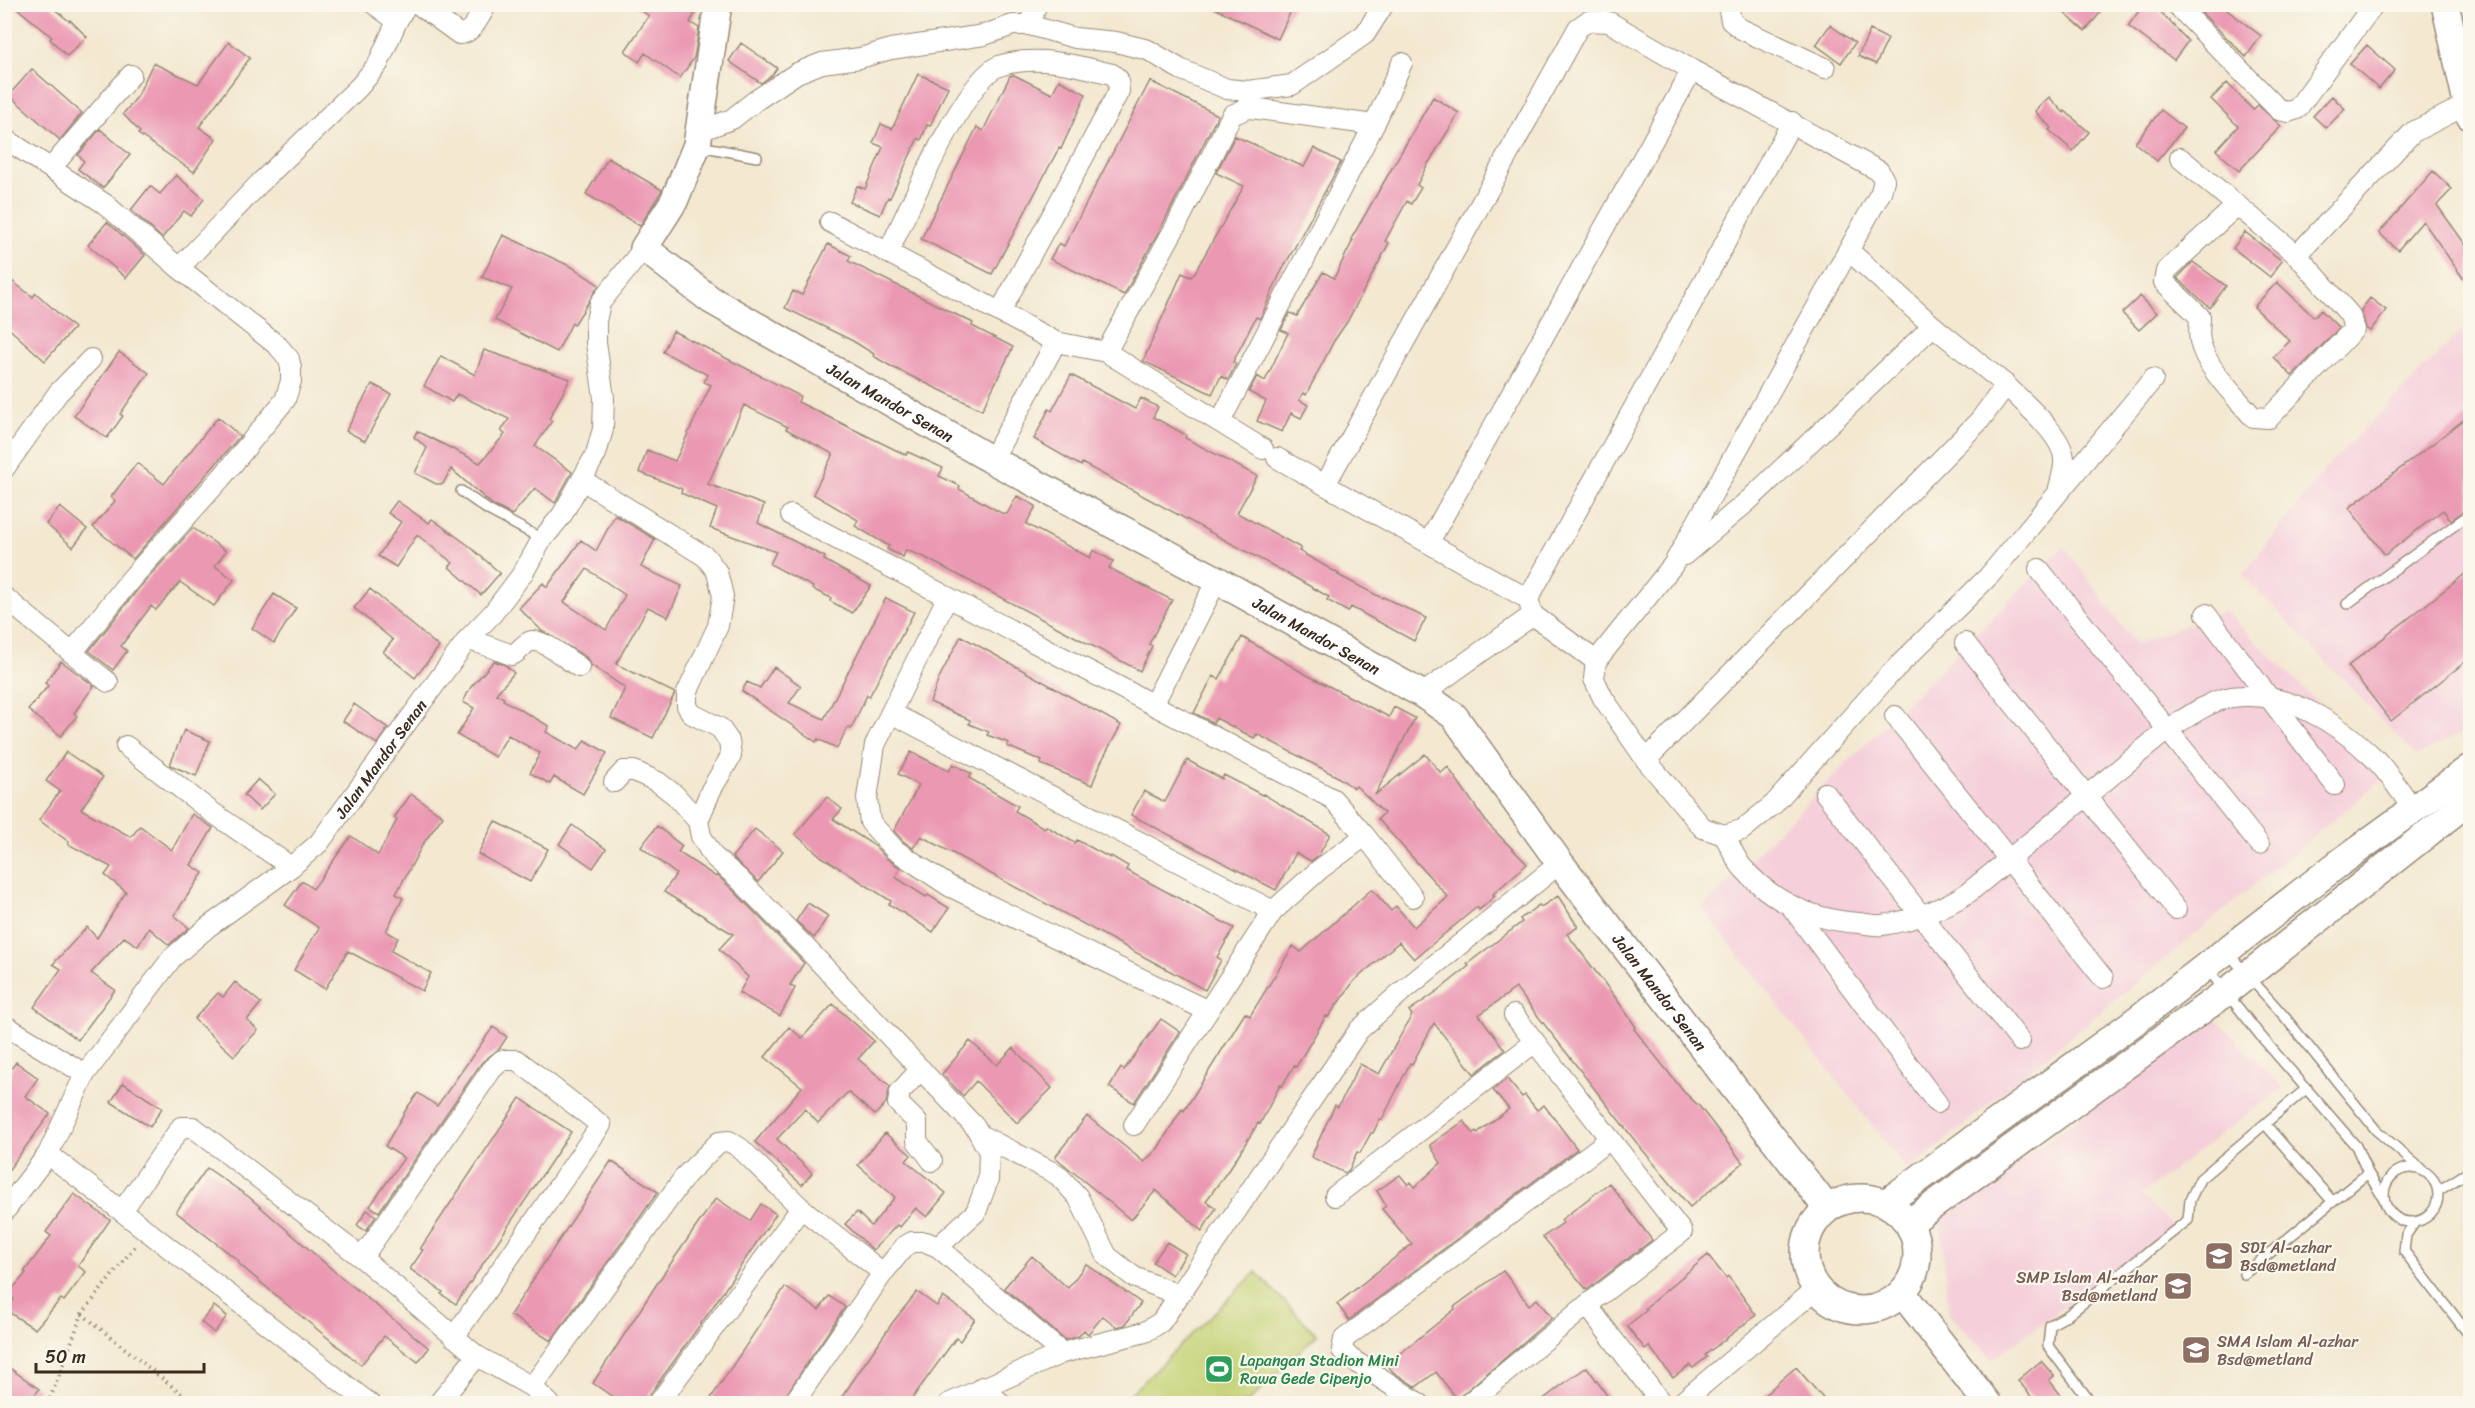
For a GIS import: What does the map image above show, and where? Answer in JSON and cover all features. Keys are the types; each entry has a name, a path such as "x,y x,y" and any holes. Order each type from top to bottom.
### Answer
{"street":[{"path":"374,4 397,21"},
{"path":"179,268 259,184 359,87 378,64 407,4"},
{"path":"418,4 459,34 464,34 469,32 487,4"},
{"name":"Jalan Mandor Senan","path":"4,1212 48,1154 85,1074 172,958 208,927 291,867 319,843 468,639 493,613 517,581 541,541 562,515 596,454 603,429 604,398 596,343 596,321 600,303 644,248 674,201 699,138 718,4"},
{"path":"1029,25 1037,4"},
{"path":"699,138 732,119 754,101 797,73 822,63 860,58 891,49 984,35 1013,25 1029,25 1075,38 1116,42 1148,50 1180,69 1227,89 1248,91 1292,85 1365,34 1384,4"},
{"path":"1728,4 1731,21 1741,28 1826,68"},
{"path":"2176,4 2279,110 2288,112 2297,109 2374,4"},
{"path":"2297,255 2413,132 2469,110 2445,4"},
{"path":"1325,485 1578,28 1588,21 1609,22 1692,70 1879,171 1884,180 1881,192 1673,565 1596,661 1594,679 1604,698 1646,760 1703,828 1724,835 1742,830 1774,804 1890,674 1989,576 2153,379"},
{"path":"888,253 937,149 980,79 998,66 1029,62 1063,62 1112,74 1118,79 1119,91 1000,312"},
{"path":"1220,422 1374,125 1402,63"},
{"path":"1429,542 1692,70"},
{"path":"51,168 131,75"},
{"path":"1106,352 1176,226 1232,115 1248,108 1374,125"},
{"path":"1422,694 1530,607 1792,122"},
{"path":"4,138 105,204 179,268 278,346 289,359 291,381 285,400 222,477 130,580 72,653"},
{"path":"2180,158 2297,255 2350,315 2354,329 2269,418 2253,417 2221,380 2202,349 2199,337 2200,317 2164,282 2166,271 2236,206"},
{"path":"830,222 1056,342 1106,352 1270,454 1429,542 1530,607 1596,661"},
{"name":"Jalan Mandor Senan","path":"644,248 711,300 992,460 1217,580 1422,694 1454,716 1560,863 1827,1208"},
{"path":"1848,250 1934,326 2006,385 2054,436 2063,451 2065,462 2058,492"},
{"path":"1673,565 1749,500 1934,326"},
{"path":"992,460 1056,342"},
{"path":"4,469 58,393 90,359"},
{"path":"1646,760 1980,420 2006,385"},
{"path":"582,480 706,557 717,572 723,596 718,626 687,693 687,706 692,714 720,728 729,741 731,756 711,790 698,821"},
{"path":"791,515 947,598 1154,703 1333,799 1413,897"},
{"path":"2039,569 2259,844"},
{"path":"1154,703 1217,580"},
{"path":"947,598 875,745 867,798 870,822 895,850 949,886 1208,1011"},
{"path":"5,600 108,682"},
{"path":"2206,614 2335,784"},
{"path":"468,639 512,655 535,640 579,667"},
{"path":"1965,643 2176,909"},
{"path":"1724,835 1742,866 1767,891 1793,909 1837,922 1881,925 1921,915 1946,906 1968,893 2167,730 2195,712 2230,697 2268,696 2310,711 2341,730 2375,759 2413,809"},
{"path":"891,713 1273,911"},
{"path":"1895,716 2103,978"},
{"path":"126,746 209,810 291,867"},
{"path":"1887,1203 2134,1022 2338,864 2470,768"},
{"path":"614,782 624,771 634,771 652,779 675,795 698,821 701,836 713,856 739,879 963,1112 980,1135 989,1152 988,1180 984,1191 976,1212 938,1247"},
{"path":"1825,793 2020,1041"},
{"path":"1909,1223 2149,1046 2225,993 2470,800"},
{"path":"1134,1125 1273,911 1320,869 1365,836"},
{"path":"948,1404 1062,1353 1145,1332 1161,1322 1359,1030 1399,994 1560,863"},
{"path":"1793,909 1937,1103"},
{"path":"1468,1404 1587,1305 1682,1232 1515,1015"},
{"path":"2134,1022 2149,1046"},
{"path":"4,1025 85,1074"},
{"path":"1335,1196 1535,1042"},
{"path":"362,1258 492,1069 502,1060 517,1060 601,1125 454,1337"},
{"path":"921,1070 900,1092 898,1103 917,1122 917,1141 932,1161"},
{"path":"122,1211 181,1127 193,1127 362,1258 477,1356 531,1387 550,1404"},
{"path":"980,1135 1058,1175 1078,1197 1107,1256 1134,1277 1178,1295"},
{"path":"1420,1404 1350,1358 1342,1350 1344,1339 1610,1139"},
{"path":"531,1387 686,1174 719,1142 729,1141 740,1148 801,1208 883,1273"},
{"path":"48,1154 370,1404"},
{"path":"1866,1197 1887,1203 1909,1223 1918,1246 1916,1272 1903,1294 1875,1311 1842,1309 1815,1290 1803,1262 1808,1232 1827,1208 1846,1198 1866,1197"},
{"path":"658,1404 801,1208"},
{"path":"793,1404 883,1273 905,1246 912,1242 926,1242 938,1247 1062,1353"},
{"path":"1680,1404 1815,1290"},
{"path":"1903,1294 1988,1404"},
{"path":"1587,1305 1662,1404"},
{"path":"438,1404 477,1356"},
{"path":"982,1387 1002,1404"}],"lane":[{"path":"699,138 756,157"},
{"path":"461,491 488,510 533,534 541,541"},
{"path":"2347,604 2470,514"},
{"path":"2216,959 2246,976 2284,1016 2376,1130 2432,1177 2438,1191 2436,1205 2428,1216 2415,1222 2406,1235 2404,1251 2470,1336"},
{"path":"2216,959 2225,993 2356,1146 2389,1211 2401,1220 2415,1222"},
{"path":"2092,1404 2048,1346 2050,1325 2068,1316 2188,1220 2190,1200 2200,1179 2307,1088"},
{"path":"2265,1124 2334,1202"},
{"path":"2384,1199 2385,1184 2394,1173 2407,1167 2421,1169"},
{"path":"2438,1191 2470,1171"},
{"path":"2244,1274 2368,1173"}],"path":[{"path":"48,1404 82,1314 147,1232"},
{"path":"82,1314 194,1404"}],"shaded area":[{"path":"2470,327 2470,729 2416,756 2243,575 2325,469 2458,334"},
{"path":"2064,546 2135,644 2225,611 2390,773 1908,1171 1702,908"},
{"path":"2214,1017 2283,1088 2141,1194 2174,1228 1992,1359 1949,1315 1940,1220"}],"green space":[{"name":"Lapangan Stadion Mini Rawa Gede Cipenjo","path":"1256,1272 1317,1335 1247,1403 1121,1403"}],"building":[{"path":"12,4 48,4 70,20 87,37 67,56 50,39 52,37"},
{"path":"632,4 701,4 690,22 699,28 694,58 680,78 645,53 639,62 625,51 649,16"},
{"path":"1206,4 1294,4 1278,39"},
{"path":"2054,4 2090,4 2100,13 2085,31"},
{"path":"2144,4 2153,4 2188,41 2174,60 2128,26"},
{"path":"2193,4 2219,4 2261,36 2246,57"},
{"path":"1830,25 1855,43 1841,63 1816,45"},
{"path":"1870,30 1888,39 1876,64 1858,56"},
{"path":"229,42 250,58 199,127 216,139 194,172 138,134 140,132 123,114 137,97 153,63 198,84"},
{"path":"741,43 777,68 761,83 729,61"},
{"path":"2367,45 2395,70 2379,89 2350,64"},
{"path":"32,69 82,113 60,140 9,95"},
{"path":"918,74 948,87 930,126 927,125 921,140 918,138 880,215 850,202 857,186 865,189 883,147 873,143 881,124 892,129"},
{"path":"1014,75 1052,94 1059,80 1086,94 1061,149 1059,148 992,274 921,239 977,127 983,131 1010,76"},
{"path":"1150,81 1218,115 1124,295 1050,259 1059,243 1064,246"},
{"path":"2227,83 2253,110 2258,105 2281,126 2239,171 2216,150 2238,126 2211,99"},
{"path":"2332,96 2345,109 2326,128 2313,116"},
{"path":"1433,97 1459,113 1426,167 1417,185 1421,188 1411,204 1407,201 1385,241 1389,243 1347,322 1334,341 1306,395 1303,393 1299,400 1308,405 1301,418 1291,413 1282,432 1257,421 1266,401 1249,392 1257,376 1265,381 1288,333 1281,330 1290,313 1297,316 1323,272 1334,278 1353,240 1351,239"},
{"path":"2049,97 2064,113 2065,111 2089,132 2073,151 2049,130 2051,128 2035,111"},
{"path":"2161,110 2184,128 2157,161 2135,143"},
{"path":"100,129 130,155 103,188 78,169 84,161 78,155"},
{"path":"1235,136 1304,167 1314,148 1341,162 1279,276 1260,319 1256,317 1233,362 1236,364 1228,380 1221,376 1212,394 1143,361 1182,273 1191,277 1195,272 1244,186 1216,173"},
{"path":"608,158 662,190 640,226 586,194"},
{"path":"2433,171 2452,189 2437,205 2470,251 2470,288 2423,221 2398,250 2379,233"},
{"path":"176,175 204,199 191,216 184,211 162,238 131,210 150,186 160,194"},
{"path":"107,222 145,255 126,278 88,245"},
{"path":"2245,232 2282,261 2270,277 2233,248"},
{"path":"503,235 572,267 599,285 574,325 572,323 557,352 495,320 512,289 482,277"},
{"path":"828,244 851,256 848,261 973,323 972,326 1013,347 982,410 894,368 853,341 785,308 793,291 802,295"},
{"path":"2193,262 2226,286 2210,308 2177,278"},
{"path":"4,275 33,297 36,293 74,328 45,361 4,324"},
{"path":"2277,282 2314,317 2321,310 2339,328 2292,376 2273,357 2290,341 2254,307"},
{"path":"2140,296 2157,313 2139,330 2122,313"},
{"path":"2370,298 2386,310 2370,331 2366,328 2361,310"},
{"path":"673,331 800,396 798,402 906,455 908,452 943,468 939,476 960,486 959,489 1003,514 1007,514 1017,496 1036,506 1026,524 1090,558 1093,550 1113,561 1109,568 1172,600 1149,644 1152,646 1140,671 924,557 906,550 903,557 887,549 889,546 855,526 858,520 813,494 833,454 786,429 788,427 744,405 708,484 764,505 758,523 825,557 824,560 871,586 852,613 830,601 831,598 812,589 813,587 770,564 776,552 710,528 717,509 681,493 682,489 639,472 647,450 675,461 711,385 704,382 708,375 663,352"},
{"path":"484,350 570,379 549,419 552,421 535,446 572,472 555,503 535,488 512,515 494,506 451,469 443,484 436,484 415,473 427,448 414,437 417,431 480,463 505,434 501,431 509,419 457,394 452,402 424,386 441,356 475,375"},
{"path":"119,352 149,373 120,414 123,416 107,438 74,416"},
{"path":"1071,375 1135,409 1141,398 1158,407 1153,417 1186,435 1185,438 1257,476 1237,513 1301,548 1299,551 1338,575 1426,618 1414,641 1351,607 1348,612 1327,600 1329,597 1290,575 1034,439 1049,409 1052,411"},
{"path":"372,384 391,394 365,441 346,431"},
{"path":"2470,415 2470,507 2451,520 2443,510 2385,555 2349,508"},
{"path":"218,417 240,436 133,559 93,527 115,501 111,497 137,463 164,484"},
{"path":"397,501 429,523 432,519 468,545 500,573 481,595 449,567 453,563 417,535 396,567 378,556 401,522 388,513"},
{"path":"60,507 87,529 73,547 46,524"},
{"path":"615,515 655,539 641,567 682,586 668,617 648,607 616,664 675,693 653,738 611,718 625,688 591,665 586,657 542,631 519,608 543,583 547,587 581,540 596,551","holes":["587,569 625,595 606,630 564,602"]},
{"path":"193,528 226,551 215,566 234,580 214,606 180,582 156,610 151,606 121,646 127,651 113,670 89,651 139,588"},
{"path":"2470,570 2470,658 2391,721 2348,666"},
{"path":"370,589 439,647 415,678 383,652 393,640 354,608"},
{"path":"274,594 296,608 274,643 252,628"},
{"path":"886,598 914,612 869,697 867,695 851,729 848,727 837,748 818,739 816,742 742,691 747,682 760,688 774,667 801,686 789,703 824,719"},
{"path":"961,636 1121,725 1101,762 1092,785 1041,764 1042,761 1007,746 1009,743 987,735 989,732 969,724 970,720 930,702 940,676"},
{"path":"1242,637 1305,674 1389,717 1394,707 1415,718 1375,795 1425,754 1441,773 1448,767 1487,823 1527,864 1493,894 1495,896 1479,910 1477,907 1414,959 1399,942 1354,981 1328,1017 1326,1016 1296,1067 1294,1066 1282,1086 1280,1085 1260,1124 1258,1123 1206,1201 1216,1208 1202,1231 1156,1190 1131,1220 1055,1157 1087,1116 1144,1162 1158,1148 1182,1109 1184,1111 1245,1013 1250,1016 1293,946 1301,952 1372,889 1391,911 1396,906 1414,927 1448,897 1378,819 1384,813 1356,786 1354,788 1257,734 1254,738 1216,718 1213,723 1194,713 1213,676 1219,679"},
{"path":"61,661 94,686 74,713 77,716 61,736 28,710 48,686 45,683"},
{"path":"494,661 505,665 514,673 496,694 504,698 503,700 549,726 546,732 578,750 585,740 607,753 583,794 554,777 550,784 530,773 540,753 508,735 495,757 457,735 474,708 463,702 471,687"},
{"path":"354,704 388,728 377,744 343,721"},
{"path":"184,730 210,741 196,776 170,765"},
{"path":"66,752 103,777 81,809 131,837 140,826 172,850 192,814 213,828 191,865 203,873 174,915 189,928 169,945 149,928 138,946 124,937 91,973 115,990 78,1040 34,1007 61,969 53,964 87,927 97,938 126,892 105,875 111,867 68,844 69,842 39,820 60,791 46,781"},
{"path":"911,752 949,771 953,764 972,774 969,778 1018,806 1015,811 1075,843 1077,840 1110,858 1111,856 1128,866 1126,870 1234,928 1217,957 1221,960 1205,990 921,836 913,848 903,841 894,831 919,785 898,774"},
{"path":"1187,760 1222,779 1224,775 1263,794 1330,834 1319,855 1311,861 1296,853 1276,890 1131,815 1144,791 1165,802"},
{"path":"258,779 275,794 260,810 244,795"},
{"path":"411,794 443,816 423,844 396,894 403,898 386,931 398,938 391,951 431,973 422,991 348,951 325,989 294,970 319,928 285,905 302,881 313,889 351,836 378,855 397,820 394,818"},
{"path":"827,797 842,809 833,819 875,846 900,868 895,877 926,897 928,895 949,908 933,932 889,904 891,901 822,857 795,834"},
{"path":"495,821 548,849 530,882 478,854"},
{"path":"572,825 606,849 593,868 559,844"},
{"path":"657,826 682,846 678,852 716,877 717,875 731,888 804,963 790,985 795,988 780,1016 739,993 748,977 719,949 733,934 664,892 676,874 641,847"},
{"path":"755,829 783,851 758,882 732,857"},
{"path":"1558,896 1578,927 1567,934 1615,997 1636,1027 1634,1029 1684,1092 1700,1107 1743,1163 1690,1207 1636,1142 1516,988 1479,1015 1505,1050 1474,1074 1434,1023 1412,1064 1410,1063 1382,1120 1380,1119 1360,1153 1357,1152 1349,1170 1345,1173 1311,1157 1335,1105 1338,1107 1360,1064 1379,1074 1412,1015 1409,1011 1469,966 1467,964 1522,922 1520,919 1539,905 1541,907"},
{"path":"808,903 828,916 814,938 796,921"},
{"path":"235,982 261,1003 247,1020 258,1030 234,1056 194,1019 218,993 223,997"},
{"path":"833,1004 874,1041 858,1059 890,1086 886,1103 875,1115 848,1092 818,1123 805,1109 777,1139 812,1173 802,1185 755,1142 802,1087 765,1057 789,1027 802,1038"},
{"path":"1161,1019 1180,1032 1134,1103 1109,1087 1121,1068 1124,1070"},
{"path":"493,1027 507,1037 499,1049 482,1062 379,1212 370,1206 404,1158 385,1146 407,1108 418,1093 437,1106"},
{"path":"970,1041 997,1065 1013,1048 1052,1088 1017,1123 976,1081 963,1096 942,1074"},
{"path":"16,1062 38,1078 25,1096 50,1114 4,1176 4,1079"},
{"path":"1507,1079 1522,1097 1525,1095 1537,1110 1544,1105 1577,1149 1349,1320 1337,1304 1412,1244 1382,1209 1386,1206 1377,1191 1400,1175 1408,1185 1411,1182 1415,1187 1441,1163 1430,1145 1464,1121 1473,1133 1476,1131 1477,1133 1509,1109 1493,1090"},
{"path":"123,1083 162,1108 150,1127 111,1102"},
{"path":"520,1098 571,1132 456,1304 410,1269 423,1250 420,1249"},
{"path":"885,1133 911,1155 906,1161 946,1193 927,1217 916,1208 900,1227 897,1225 873,1250 845,1224 857,1212 871,1226 895,1197 858,1165"},
{"path":"611,1161 658,1192 551,1341 510,1315"},
{"path":"207,1168 249,1197 335,1272 429,1348 418,1362 384,1336 361,1365 238,1263 239,1261 176,1212"},
{"path":"1609,1183 1652,1240 1587,1290 1543,1237 1563,1223 1561,1220"},
{"path":"74,1194 110,1220 78,1266 86,1272 64,1301 61,1299 35,1329 7,1311 14,1299 8,1294 26,1273 24,1272 51,1236 46,1232"},
{"path":"716,1198 750,1221 761,1204 776,1214 648,1397 646,1404 623,1404 593,1383"},
{"path":"367,1210 376,1216 366,1231 357,1225"},
{"path":"1167,1242 1186,1254 1172,1275 1153,1262"},
{"path":"1708,1255 1726,1278 1728,1276 1756,1315 1705,1355 1707,1357 1693,1368 1690,1365 1673,1378 1649,1346 1645,1349 1627,1326"},
{"path":"1032,1256 1068,1288 1086,1264 1141,1303 1125,1325 1117,1327 1103,1316 1088,1334 1084,1330 1079,1336 1065,1340 1004,1288"},
{"path":"1503,1271 1529,1305 1537,1299 1552,1318 1457,1399 1436,1372 1416,1387 1393,1372 1387,1364 1455,1309 1454,1307"},
{"path":"785,1287 819,1310 829,1296 845,1307 780,1404 707,1404"},
{"path":"917,1292 937,1306 943,1297 975,1319 960,1341 956,1338 908,1404 837,1404 893,1322"},
{"path":"214,1306 227,1316 214,1333 201,1322"},
{"path":"2041,1361 2054,1376 2049,1380 2068,1404 2037,1404 2018,1380"},
{"path":"4,1364 39,1389 29,1404 4,1404"},
{"path":"1587,1367 1613,1404 1537,1404 1567,1381"},
{"path":"1796,1367 1828,1404 1755,1404 1781,1380"}],"place":[{"name":"SDI Al-azhar Bsd@metland","path":"2219,1256"},
{"name":"SMP Islam Al-azhar Bsd@metland","path":"2178,1286"},
{"name":"SMA Islam Al-azhar Bsd@metland","path":"2196,1350"},
{"name":"Lapangan Stadion Mini Rawa Gede Cipenjo","path":"1219,1369"}]}
